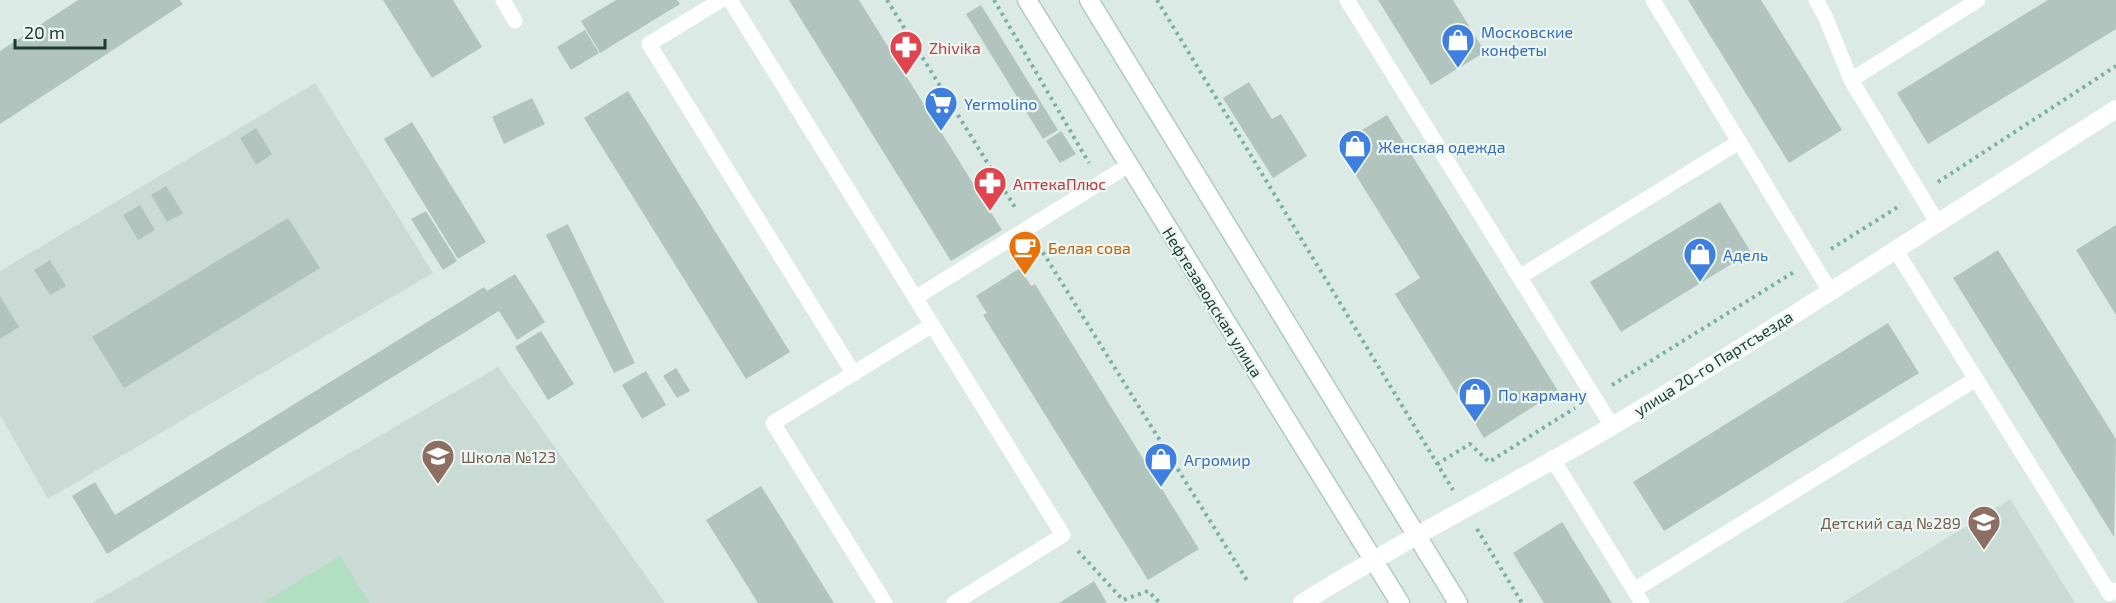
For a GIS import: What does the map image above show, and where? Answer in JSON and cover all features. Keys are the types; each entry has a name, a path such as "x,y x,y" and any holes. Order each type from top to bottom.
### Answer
{"main road":[{"name":"Нефтезаводская улица","path":"1027,0 1400,603"},
{"path":"1089,0 1458,603"},
{"name":"улица 20-го Партсъезда","path":"1302,603 1464,507 1612,426 2116,109"}],"lane":[{"path":"503,0 515,21"},
{"path":"721,0 649,44 854,374"},
{"path":"730,0 1063,535 954,603"},
{"path":"1347,0 1521,276 1612,426"},
{"path":"1653,0 1830,291"},
{"path":"1816,0 1825,16 1851,80 1937,222"},
{"path":"1851,80 1978,0"},
{"path":"1521,276 1739,141"},
{"path":"915,298 1129,165"},
{"path":"1895,249 2110,594 2116,590"},
{"path":"885,603 773,423 932,325"},
{"path":"1552,458 1638,597 1976,379"}],"path":[{"path":"886,0 1248,582"},
{"path":"994,0 1100,182"},
{"path":"1157,0 1521,603"},
{"path":"1437,464 1470,444 1489,462 1920,193 2116,66"},
{"path":"1063,535 1123,600 1148,591 1160,603"}],"shaded area":[{"path":"315,83 433,273 48,499 0,415 0,271"},
{"name":"Школа №123","path":"498,367 665,603 92,603"},
{"name":"Детский сад №289","path":"2010,499 2075,603 1842,603"}],"green space":[{"path":"340,556 369,603 263,603"}],"building":[{"path":"78,0 180,0 183,4 0,124 0,51"},
{"path":"383,0 453,0 482,47 432,78"},
{"path":"616,0 677,0 680,4 600,53 581,21"},
{"path":"789,0 859,0 1002,230 951,261"},
{"path":"1378,0 1453,0 1485,52 1431,85"},
{"path":"1688,0 1761,0 1842,130 1789,163"},
{"path":"2048,0 2116,0 2116,29 1928,144 1897,93"},
{"path":"981,5 1058,130 1043,139 966,14"},
{"path":"585,30 599,53 571,70 557,47"},
{"path":"1249,82 1272,119 1281,114 1307,156 1273,178 1223,98"},
{"path":"628,91 790,352 746,379 584,118"},
{"path":"532,98 545,124 504,144 492,117"},
{"path":"1387,115 1558,391 1484,438 1395,294 1420,278 1337,145"},
{"path":"412,122 486,242 458,259 384,139"},
{"path":"256,128 272,154 256,165 240,138"},
{"path":"1061,131 1076,154 1060,163 1046,141"},
{"path":"166,186 183,213 167,222 151,195"},
{"path":"1720,202 1751,252 1621,332 1590,282"},
{"path":"140,205 155,230 138,240 123,215"},
{"path":"426,211 457,261 443,270 411,219"},
{"path":"288,218 320,268 124,388 92,337"},
{"path":"568,224 635,363 614,373 546,235"},
{"path":"2116,225 2116,315 2076,250"},
{"path":"1998,250 2116,439 2114,537 1953,278"},
{"path":"50,260 66,286 50,295 34,270"},
{"path":"1020,268 1031,286 1035,284 1199,549 1148,580 983,315 987,313 976,296"},
{"path":"515,274 545,322 517,340 499,311 107,554 72,496 95,482 115,515 484,287 487,291"},
{"path":"0,296 19,327 0,339"},
{"path":"1888,323 1919,373 1664,531 1633,482"},
{"path":"541,331 574,384 548,400 515,347"},
{"path":"676,368 690,391 677,398 663,376"},
{"path":"646,371 666,405 642,419 622,385"},
{"path":"761,486 834,603 758,603 706,520"},
{"path":"1562,522 1612,603 1544,603 1513,553"},
{"path":"1094,581 1107,603 1059,603"}],"place":[{"name":"Московские конфеты","path":"1458,69"},
{"name":"Zhivika","path":"906,76"},
{"name":"Yermolino","path":"941,132"},
{"name":"Женская одежда","path":"1355,175"},
{"name":"АптекаПлюс","path":"990,212"},
{"name":"Белая сова","path":"1025,276"},
{"name":"Адель","path":"1700,283"},
{"name":"По карману","path":"1475,423"},
{"name":"Школа №123","path":"438,485"},
{"name":"Агромир","path":"1161,488"},
{"name":"Детский сад №289","path":"1984,551"}]}
